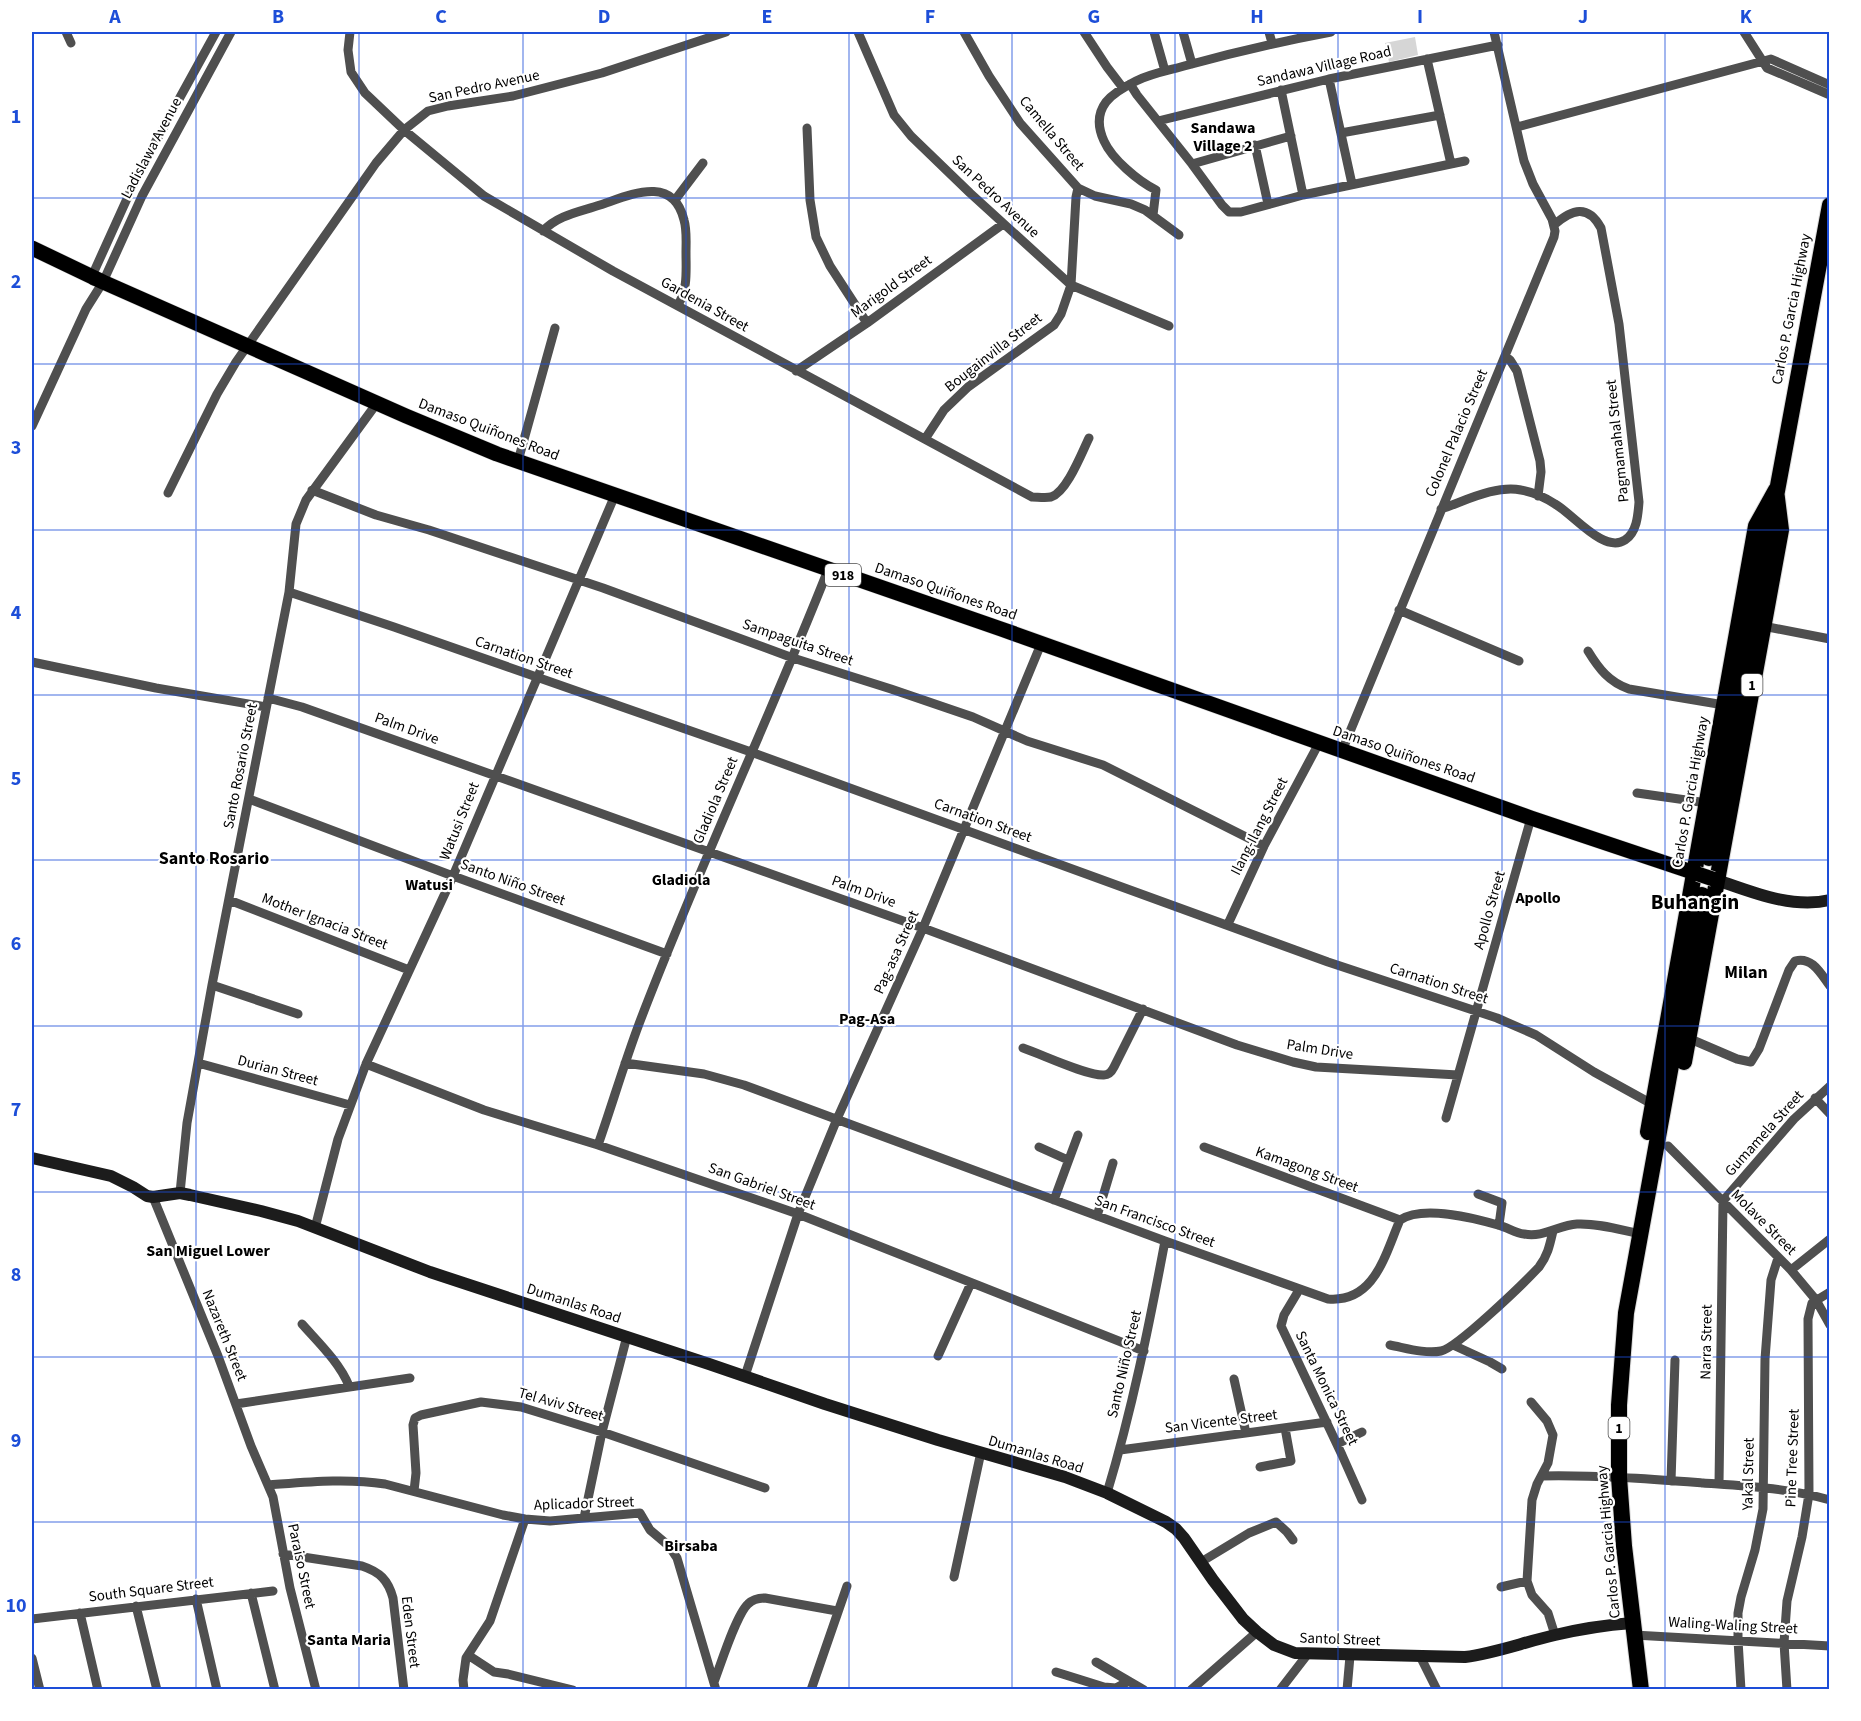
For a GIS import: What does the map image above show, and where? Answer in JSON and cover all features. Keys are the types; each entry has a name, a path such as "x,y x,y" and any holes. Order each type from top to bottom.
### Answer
{"highway":[{"name":"Carlos P. Garcia Highway","path":"1709,858 1776,490 1823,274 1830,206"},
{"name":"Carlos P. Garcia Highway","path":"1645,1212 1641,1167 1652,1104 1763,626 1781,530 1776,490"},
{"name":"Carlos P. Garcia Highway","path":"1645,1212 1664,1171 1688,1038 1705,876 1707,803 1756,526 1776,490"},
{"name":"Carlos P. Garcia Highway","path":"1641,1689 1624,1546 1619,1477 1619,1405 1626,1313 1702,895"}],"main road":[{"name":"Damaso Quiñones Road","path":"32,248 97,283 518,461 1531,818 1705,876"},
{"path":"1705,876 1764,896 1808,903 1830,900"},
{"path":"32,1158 111,1176 153,1197"},
{"name":"Dumanlas Road","path":"153,1197 180,1193 279,1215 430,1272 825,1404 1065,1477 1107,1492"},
{"name":"Santol Street","path":"1107,1492 1166,1521 1184,1538 1233,1606 1257,1632 1284,1650 1307,1655 1465,1657 1490,1654 1555,1635 1606,1625 1633,1629"}],"street":[{"path":"66,32 71,43"},
{"name":"Ladislawa Avenue","path":"97,283 130,189 216,32"},
{"name":"Ladislawa Avenue","path":"97,283 231,32"},
{"name":"Gardenia Street","path":"350,32 348,50 351,72 364,93 404,130 484,196 796,371 1032,497 1052,497 1061,489 1089,438"},
{"name":"San Pedro Avenue","path":"168,494 217,394 247,345 376,163 404,130 428,111 513,96 591,76 726,32"},
{"name":"San Pedro Avenue","path":"858,32 885,98 894,114 911,136 1003,224 1071,285 1169,326"},
{"name":"Camella Street","path":"964,32 1020,123 1078,188 1131,204 1153,215 1179,235"},
{"path":"1084,32 1107,67 1158,121 1229,212 1240,212 1303,195 1465,161"},
{"path":"1154,32 1165,71"},
{"path":"1183,32 1192,64"},
{"path":"1269,32 1272,43"},
{"path":"1153,215 1156,190 1145,184 1113,156 1099,129 1099,118 1106,102 1127,86 1165,71 1272,43 1330,32"},
{"path":"1495,32 1528,172 1554,225"},
{"path":"1744,32 1767,68 1830,95"},
{"name":"Sandawa Village Road","path":"1158,121 1329,79 1498,45"},
{"path":"1427,58 1451,164"},
{"path":"1517,128 1771,59 1830,85"},
{"path":"1329,79 1352,184"},
{"path":"1281,90 1303,195"},
{"path":"171,114 182,120"},
{"path":"1341,133 1440,115"},
{"path":"807,128 810,200 816,237 830,266 867,323"},
{"path":"1192,164 1291,136"},
{"path":"1255,145 1268,204"},
{"path":"675,200 703,163"},
{"name":"Bougainvilla Street","path":"925,439 944,410 968,387 1054,325 1061,314 1071,285 1078,188"},
{"path":"543,231 559,218 646,191 662,192 675,200 686,227 686,284 678,305"},
{"name":"Pagmamahal Street","path":"1441,509 1494,491 1521,490 1556,504 1592,533 1608,542 1616,543 1623,541 1633,530 1637,520 1639,502 1625,370 1614,291 1601,228 1597,220 1583,212 1569,213 1554,225"},
{"name":"Marigold Street","path":"796,371 867,323 1003,224"},
{"name":"Colonel Palacio Street","path":"1342,751 1554,237 1554,225"},
{"path":"32,426 97,283"},
{"path":"518,461 555,328"},
{"path":"1505,356 1517,371 1540,461 1538,496"},
{"name":"Santo Rosario Street","path":"180,1193 187,1122 289,592 296,524 301,508 312,490 377,403"},
{"name":"Sampaguita Street","path":"312,490 376,515 429,530 579,580 793,658 972,717 1027,741 1087,760 1119,772 1264,846"},
{"name":"Watusi Street","path":"315,1228 338,1139 366,1064 453,876 615,495"},
{"name":"Gladiola Street","path":"598,1145 625,1063 667,954 828,570"},
{"name":"Carnation Street","path":"289,592 751,752 1362,974 1476,1010 1536,1035 1594,1072 1652,1104"},
{"path":"1399,610 1519,661"},
{"path":"1763,626 1830,639"},
{"name":"Pag-asa Street","path":"746,1376 798,1214 837,1119 923,928 1041,644"},
{"path":"1588,651 1605,675 1619,686 1724,705"},
{"name":"Palm Drive","path":"32,662 156,688 302,706 923,928 1237,1045 1293,1062 1335,1069 1458,1075"},
{"name":"Ilang-Ilang Street","path":"1228,924 1264,846 1319,743"},
{"path":"1637,793 1707,803"},
{"name":"Santo Niño Street","path":"249,799 667,954"},
{"name":"Apollo Street","path":"1446,1118 1531,818"},
{"name":"Mother Ignacia Street","path":"229,900 409,970"},
{"path":"1688,1038 1747,1063 1751,1062 1759,1049 1794,962 1798,960 1808,962 1816,967 1830,986"},
{"path":"212,985 298,1014"},
{"path":"1023,1048 1086,1071 1104,1075 1110,1073 1114,1067 1143,1009"},
{"name":"Durian Street","path":"198,1063 350,1105"},
{"name":"San Francisco Street","path":"625,1063 723,1078 1328,1299 1337,1300 1360,1292 1368,1285 1376,1275 1400,1220"},
{"name":"San Gabriel Street","path":"366,1064 484,1110 598,1145 798,1214 1144,1351"},
{"name":"Gumamela Street","path":"1723,1201 1794,1119 1830,1086"},
{"path":"1815,1098 1830,1114"},
{"path":"1054,1200 1078,1136"},
{"name":"Molave Street","path":"1668,1146 1791,1270 1816,1300 1830,1325"},
{"path":"1039,1147 1068,1160"},
{"name":"Kamagong Street","path":"1204,1148 1400,1220"},
{"path":"1097,1216 1113,1163"},
{"path":"1478,1194 1502,1203 1499,1225"},
{"name":"Nazareth Street","path":"153,1197 268,1485"},
{"name":"Narra Street","path":"1719,1484 1723,1201"},
{"path":"1400,1220 1407,1215 1431,1213 1499,1225 1524,1235 1553,1231 1566,1225 1583,1224 1641,1234"},
{"path":"1390,1345 1431,1352 1443,1351 1453,1345 1539,1267 1550,1248 1553,1231"},
{"path":"1791,1270 1830,1239"},
{"name":"Santo Niño Street","path":"1107,1492 1120,1450 1144,1351 1165,1241"},
{"name":"Yakal Street","path":"1742,1689 1738,1613 1760,1529 1764,1487 1767,1336 1771,1280 1778,1258"},
{"path":"938,1356 971,1283"},
{"name":"Santa Monica Street","path":"1299,1290 1281,1326 1362,1500"},
{"path":"1816,1300 1830,1292"},
{"name":"Pine Tree Street","path":"1787,1689 1784,1643 1787,1601 1802,1537 1809,1494 1808,1319 1810,1307 1816,1300"},
{"path":"302,1323 327,1353 349,1386"},
{"path":"584,1518 602,1432 627,1336"},
{"path":"1453,1345 1502,1369"},
{"path":"1671,1480 1675,1360"},
{"path":"236,1404 410,1378"},
{"path":"1234,1378 1246,1433"},
{"name":"Tel Aviv Street","path":"414,1491 416,1473 414,1422 417,1416 481,1402 521,1407 765,1488"},
{"path":"1532,1402 1547,1421 1554,1435 1532,1500 1527,1581 1532,1595 1548,1613 1555,1635"},
{"name":"San Vicente Street","path":"1120,1450 1327,1422"},
{"path":"1260,1467 1291,1461 1285,1428"},
{"path":"1337,1444 1362,1432"},
{"path":"954,1577 981,1452"},
{"path":"1542,1476 1619,1477 1764,1487 1809,1494 1830,1500"},
{"name":"Aplicador Street","path":"268,1485 356,1480 385,1484 503,1515 550,1521 640,1513 655,1535 673,1551 681,1567 715,1686"},
{"name":"Paraiso Street","path":"268,1485 276,1509 283,1554 316,1689"},
{"path":"464,1689 463,1680 468,1655 490,1621 525,1519"},
{"path":"1201,1562 1249,1533 1276,1522 1293,1540"},
{"name":"Eden Street","path":"283,1554 362,1566 373,1569 385,1579 393,1598 404,1689"},
{"path":"1501,1587 1527,1581"},
{"path":"811,1689 847,1586"},
{"name":"South Square Street","path":"32,1619 273,1591"},
{"path":"251,1593 276,1689"},
{"path":"715,1686 739,1617 749,1602 756,1598 765,1598 837,1611"},
{"path":"196,1599 217,1689"},
{"path":"136,1606 157,1689"},
{"path":"80,1613 98,1689"},
{"name":"Waling-Waling Street","path":"1633,1629 1738,1640 1830,1646"},
{"path":"1191,1689 1257,1632"},
{"path":"468,1655 497,1673 573,1689"},
{"path":"1280,1689 1307,1655"},
{"path":"1347,1689 1350,1656"},
{"path":"1420,1656 1437,1689"},
{"path":"32,1658 39,1689"},
{"path":"1096,1662 1144,1689"},
{"path":"1056,1672 1104,1687 1116,1688 1130,1681"}],"shaded area":[{"path":"1415,37 1418,55 1389,62 1385,43"}],"district":[{"name":"Sandawa Village 2","path":"1223,136"},
{"name":"Santo Rosario","path":"214,858"},
{"name":"Gladiola","path":"681,879"},
{"name":"Watusi","path":"429,884"},
{"name":"Apollo","path":"1538,897"},
{"name":"Buhangin","path":"1695,902"},
{"name":"Milan","path":"1746,972"},
{"name":"Pag-Asa","path":"867,1018"},
{"name":"San Miguel Lower","path":"208,1250"},
{"name":"Birsaba","path":"691,1545"},
{"name":"Santa Maria","path":"349,1639"}]}
